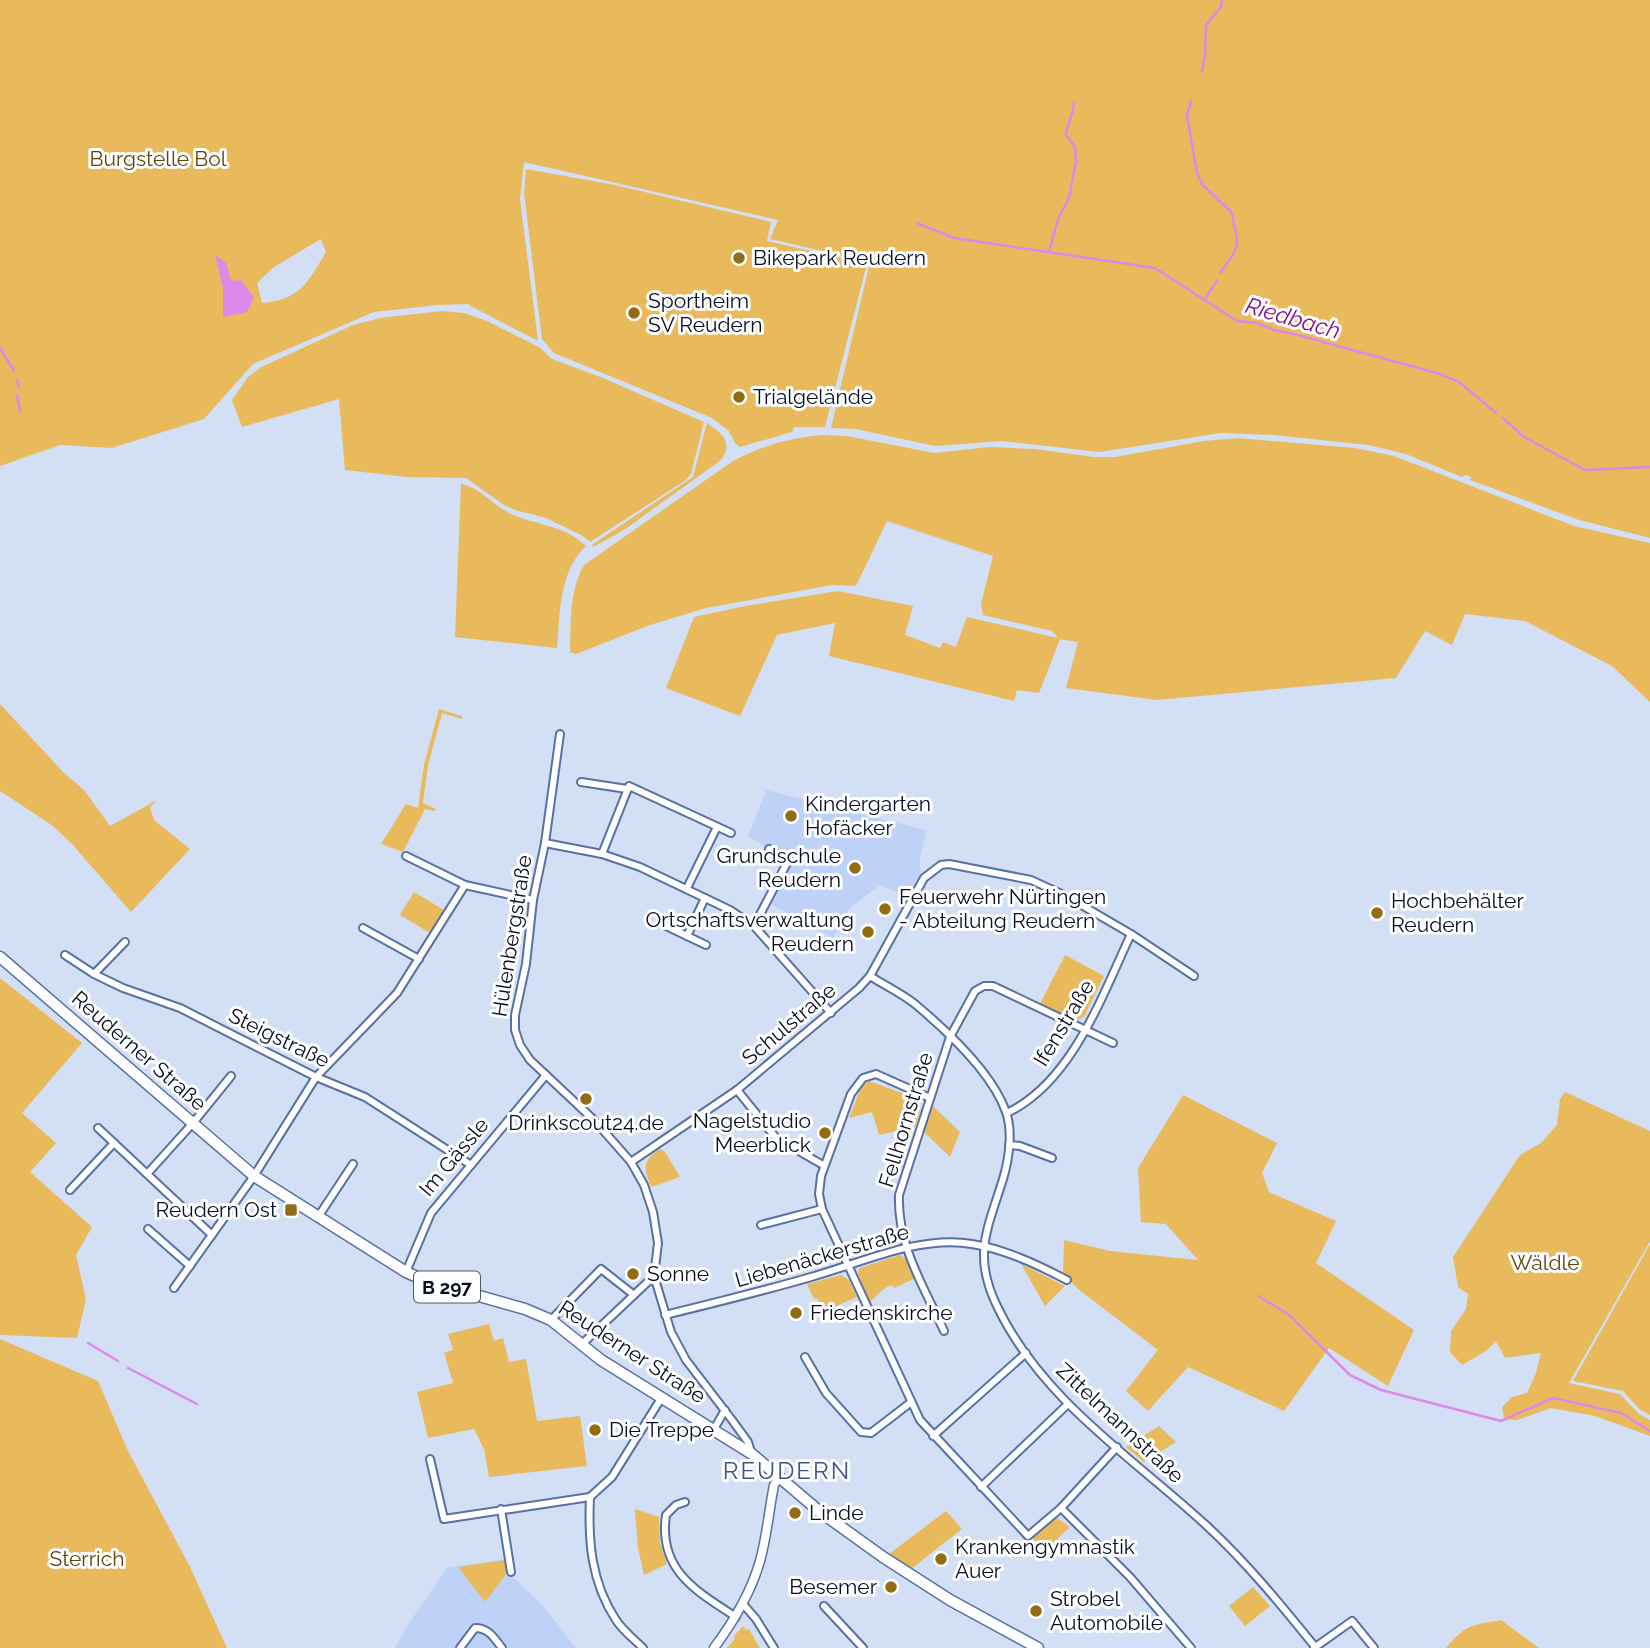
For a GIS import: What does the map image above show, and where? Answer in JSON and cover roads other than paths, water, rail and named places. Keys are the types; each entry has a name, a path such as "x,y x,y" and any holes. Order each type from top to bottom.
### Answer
{"main road":[{"name":"Reuderner Straße","path":"0,957 254,1177 405,1272 426,1281 525,1309 551,1320 601,1360 752,1454 819,1511 915,1578 1038,1648"}],"street":[{"name":"Hülenbergstraße","path":"559,734 545,843 533,900 526,964 514,1030 520,1045 546,1075 595,1121 631,1163 653,1212 658,1243 654,1276 665,1315 685,1360 748,1442 752,1454"},
{"path":"581,782 627,789 629,786 731,833"},
{"path":"602,854 627,789"},
{"path":"687,888 717,827"},
{"path":"545,843 602,854 640,867 730,910 754,926 831,1013"},
{"path":"754,926 788,861 769,849"},
{"path":"406,856 464,885 533,900"},
{"name":"Schulstraße","path":"631,1163 737,1090 831,1013 870,976 928,873 941,865 949,864 1031,880 1066,896 1131,934"},
{"path":"174,1288 254,1177 316,1077 397,992 464,885"},
{"path":"687,936 705,898"},
{"path":"662,924 706,945"},
{"path":"363,928 419,959"},
{"path":"1131,934 1194,975"},
{"name":"Ifenstraße","path":"1007,1113 1044,1088 1086,1029 1131,934"},
{"path":"94,974 125,942"},
{"name":"Steigstraße","path":"65,955 94,974 123,988 180,1009 316,1077 365,1097 471,1165"},
{"name":"Zittelmannstraße","path":"870,976 913,1002 950,1037 987,1078 1007,1113 1009,1145 1004,1176 985,1235 984,1268 997,1307 1026,1353 1068,1404 1223,1541 1315,1648"},
{"name":"Fellhornstraße","path":"944,1331 906,1248 899,1213 900,1195 950,1037 975,991 984,986 993,986 1086,1029"},
{"path":"1086,1029 1113,1043"},
{"path":"930,1098 876,1074 863,1077 851,1094 823,1165 819,1194 822,1209 910,1403 933,1436 1028,1536 1060,1508 1118,1447"},
{"name":"Im Gässle","path":"405,1272 431,1213 546,1075"},
{"path":"147,1174 231,1076"},
{"path":"737,1090 776,1138 823,1165"},
{"path":"97,1128 212,1235"},
{"path":"70,1190 114,1143"},
{"path":"1009,1145 1020,1146 1052,1158"},
{"path":"318,1217 353,1164"},
{"path":"761,1225 822,1209"},
{"path":"148,1229 190,1266"},
{"name":"Liebenäckerstraße","path":"665,1315 747,1296 906,1248 952,1242 984,1246 1037,1265 1067,1280"},
{"path":"551,1320 601,1269 634,1295"},
{"path":"581,1345 654,1276"},
{"path":"933,1436 1026,1353"},
{"path":"805,1357 826,1392 861,1433 871,1433 910,1403"},
{"path":"430,1459 444,1519 590,1497 612,1477 662,1397"},
{"path":"981,1487 1068,1404"},
{"path":"714,1429 724,1410"},
{"path":"713,1648 736,1617 761,1559 775,1485 779,1477"},
{"path":"590,1497 592,1563 604,1598 617,1621 643,1648"},
{"path":"685,1502 676,1504 666,1515 667,1541 672,1562 689,1585 736,1617"},
{"path":"1060,1508 1130,1577 1191,1648"},
{"path":"501,1509 511,1572"},
{"path":"743,1604 774,1648"},
{"path":"824,1606 863,1648"},
{"path":"1315,1648 1352,1621 1374,1648"},
{"path":"460,1648 475,1628 488,1631 502,1648"}],"waterway":[{"path":"1202,72 1206,25 1221,7 1222,0"},
{"path":"1191,101 1187,116 1197,173 1202,184 1232,213 1236,235 1235,250 1220,273"},
{"path":"1049,252 1058,219 1069,198 1076,161 1075,146 1066,135 1074,102"},
{"name":"Riedbach","path":"917,223 954,238 1155,268 1237,321 1257,323 1274,330 1440,374 1459,382 1496,413"},
{"path":"1206,298 1217,280"},
{"path":"0,348 14,371"},
{"path":"17,380 19,388"},
{"path":"17,395 20,411"},
{"name":"Riedbach","path":"1503,418 1524,437 1585,470 1650,467"},
{"path":"1258,1296 1288,1314 1350,1375 1381,1390 1501,1421 1553,1398 1621,1413 1650,1431"},
{"path":"88,1343 118,1361"},
{"path":"128,1368 197,1404"}],"place":[{"name":"Bikepark Reudern","path":"739,258"},
{"name":"Sportheim SV Reudern","path":"634,313"},
{"name":"Trialgelände","path":"739,397"},
{"name":"Kindergarten Hofäcker","path":"791,816"},
{"name":"Grundschule Reudern","path":"855,868"},
{"name":"Feuerwehr Nürtingen - Abteilung Reudern","path":"885,909"},
{"name":"Hochbehälter Reudern","path":"1377,913"},
{"name":"Ortschaftsverwaltung Reudern","path":"868,932"},
{"name":"Drinkscout24.de","path":"586,1099"},
{"name":"Nagelstudio Meerblick","path":"825,1133"},
{"name":"Reudern Ost","path":"291,1210"},
{"name":"Sonne","path":"633,1274"},
{"name":"Friedenskirche","path":"796,1313"},
{"name":"Die Treppe","path":"595,1430"},
{"name":"Linde","path":"795,1513"},
{"name":"Krankengymnastik Auer","path":"941,1559"},
{"name":"Besemer","path":"891,1587"},
{"name":"Strobel Automobile","path":"1036,1611"}],"district":[{"name":"REUDERN","path":"787,1471"}],"park label":[{"name":"Burgstelle Bol","path":"158,159"},
{"name":"Wäldle","path":"1545,1263"},
{"name":"Sterrich","path":"87,1559"}]}
